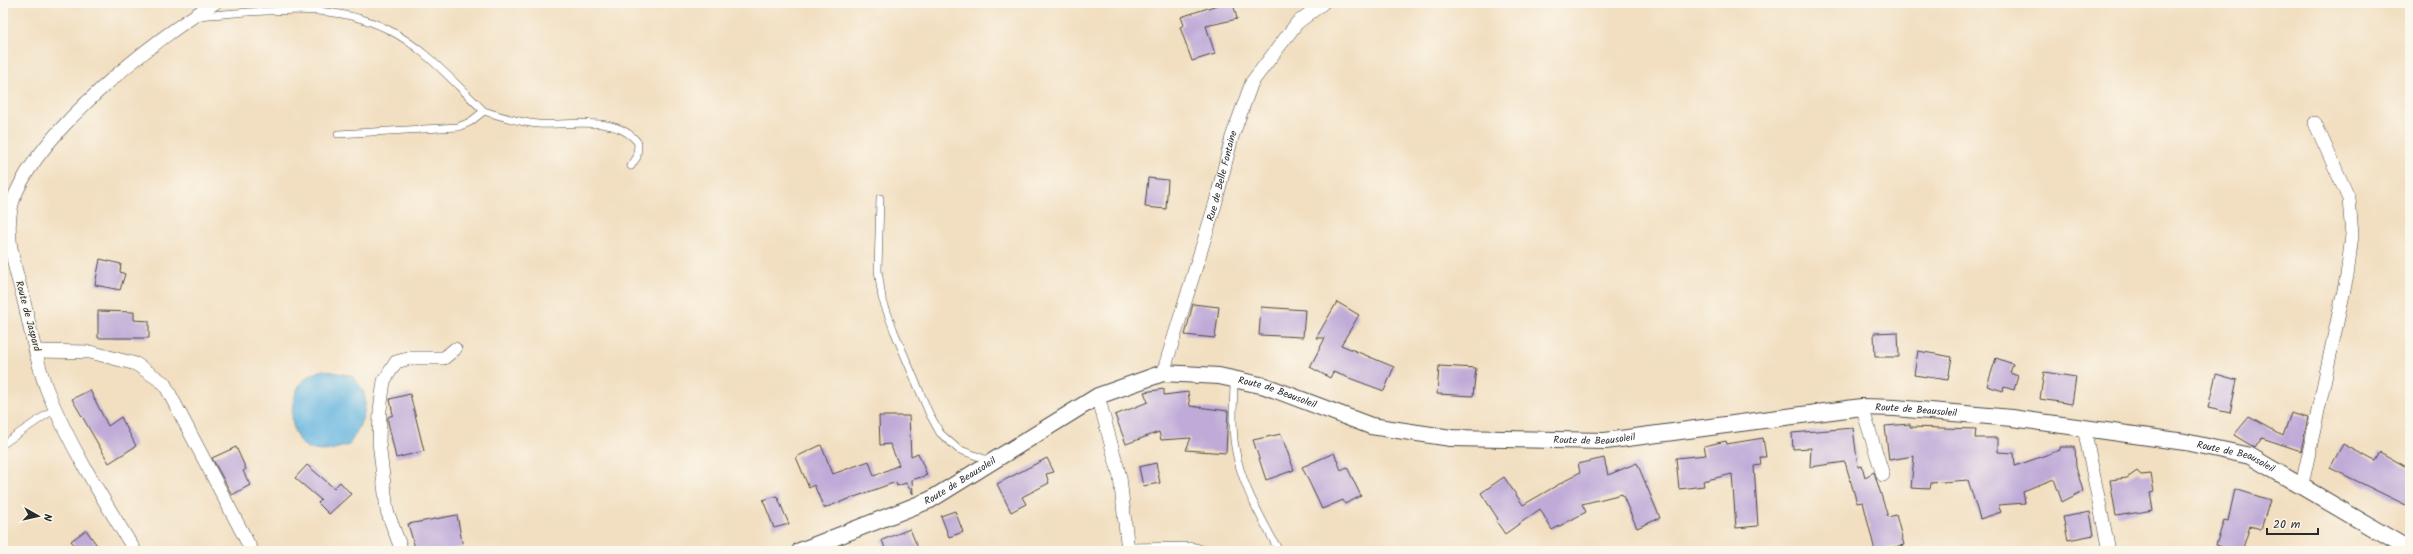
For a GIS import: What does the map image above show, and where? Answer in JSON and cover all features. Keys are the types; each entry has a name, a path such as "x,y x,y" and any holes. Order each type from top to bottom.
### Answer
{"street":[{"name":"Route de Jaspard","path":"135,551 88,474 46,389 14,264 9,228 15,196 36,160 103,86 191,17 215,3"},
{"name":"Rue de Belle Fontaine","path":"1163,373 1215,205 1232,137 1252,82 1297,23 1323,3"},
{"path":"2302,485 2347,276 2352,235 2349,199 2315,123"},
{"path":"402,551 387,511 380,450 380,410 384,382 396,362 412,358 444,358 455,349"},
{"path":"37,351 90,352 136,364 164,383 252,551"},
{"name":"Route de Beausoleil","path":"800,551 930,500 1098,396 1163,373 1218,376 1265,386 1371,426 1452,438 1502,441 1605,441 1862,407 2012,418 2084,428 2224,449 2250,456 2302,485 2410,550"},
{"path":"1098,396 1120,477 1128,551 1184,549 1199,551"},
{"path":"1862,407 1883,475"},
{"path":"2084,428 2109,551"}],"lane":[{"path":"191,17 286,10 328,13 356,18 387,28 415,47 484,111 518,121 539,124 606,125 620,129 638,143 637,157 631,166"},
{"path":"338,134 452,127 470,122 484,111"},
{"path":"880,198 878,270 882,298 929,413 940,433 958,449 993,462"},
{"path":"1234,380 1234,445 1240,470 1251,499 1279,551"},
{"path":"3,444 56,408"}],"water":[{"path":"323,370 352,376 363,391 365,406 362,420 349,445 321,451 311,449 303,444 297,437 292,417 295,396 299,387 308,377"}],"building":[{"path":"1216,3 1233,3 1237,19 1206,26 1215,54 1192,61 1180,27 1184,25 1181,17 1217,5"},
{"path":"1148,178 1168,180 1166,209 1145,207"},
{"path":"100,259 121,264 120,272 125,274 120,290 95,285"},
{"path":"1337,302 1359,315 1341,345 1394,367 1384,391 1333,372 1330,378 1310,367 1325,338 1316,338"},
{"path":"1193,304 1219,307 1215,338 1185,335"},
{"path":"1261,307 1305,310 1303,337 1259,335"},
{"path":"98,311 134,312 134,320 149,321 149,338 98,338"},
{"path":"1898,332 1899,357 1875,357 1874,333"},
{"path":"1918,351 1952,357 1948,380 1914,375"},
{"path":"1996,358 2013,364 2010,373 2018,376 2014,390 2004,387 2003,391 1987,386"},
{"path":"1439,366 1476,368 1473,396 1437,394"},
{"path":"2044,372 2076,377 2072,404 2040,399"},
{"path":"2216,374 2237,380 2230,413 2208,408"},
{"path":"1164,389 1164,395 1188,392 1190,406 1228,411 1226,453 1186,450 1191,438 1161,440 1159,432 1126,444 1115,415 1148,402 1144,392"},
{"path":"90,390 108,426 121,417 136,446 109,463 72,399"},
{"path":"410,394 424,451 396,458 388,422 388,417 393,415 390,399"},
{"path":"2291,413 2308,418 2301,451 2262,438 2255,448 2234,435 2249,417 2283,436"},
{"path":"879,416 909,416 911,456 918,453 927,475 912,480 913,494 906,483 897,486 896,482 824,508 814,485 809,488 796,457 821,445 833,474 869,461 874,476 899,465 890,444 880,445"},
{"path":"1910,424 1910,427 1976,429 1975,438 1998,438 1998,452 2014,453 2015,466 2060,450 2060,447 2075,447 2076,467 2083,491 2062,502 2054,479 2023,491 2025,503 1998,505 2001,512 1980,519 1968,480 1931,483 1930,489 1911,488 1914,456 1889,460 1885,426"},
{"path":"1853,428 1858,467 1862,466 1865,477 1874,472 1888,517 1896,515 1904,545 1875,551 1863,502 1857,503 1845,462 1810,467 1811,448 1793,449 1792,433"},
{"path":"1281,434 1294,470 1266,480 1253,440"},
{"path":"1763,438 1766,457 1760,457 1761,465 1754,466 1758,526 1736,528 1732,474 1703,481 1704,486 1679,489 1676,458 1706,455 1704,446 1726,441 1727,444"},
{"path":"2343,444 2375,461 2380,452 2410,469 2410,507 2330,468"},
{"path":"236,447 246,469 243,471 250,485 232,495 212,458"},
{"path":"1334,453 1341,470 1347,467 1361,496 1345,504 1343,500 1322,509 1302,467"},
{"path":"1047,458 1054,472 1046,474 1049,483 1022,497 1026,504 1011,512 997,484"},
{"path":"1604,458 1608,475 1637,463 1660,518 1637,528 1622,494 1582,504 1586,512 1552,530 1540,509 1505,534 1496,521 1498,519 1481,493 1504,477 1523,505 1580,472 1578,464"},
{"path":"1156,463 1160,483 1143,486 1139,467"},
{"path":"307,465 334,488 340,482 351,494 329,514 318,503 321,500 295,478"},
{"path":"2137,471 2141,475 2151,474 2154,492 2150,493 2153,510 2116,516 2110,480 2127,478"},
{"path":"2235,489 2270,500 2261,529 2250,526 2242,551 2233,551 2216,545 2224,520 2228,521"},
{"path":"777,496 789,524 774,528 763,500"},
{"path":"955,511 963,532 949,537 941,516"},
{"path":"2090,512 2094,535 2068,540 2063,517"},
{"path":"457,515 463,547 442,551 416,551 408,524"},
{"path":"910,529 919,551 886,551 882,540"},
{"path":"86,530 101,551 79,551 71,541"}]}
